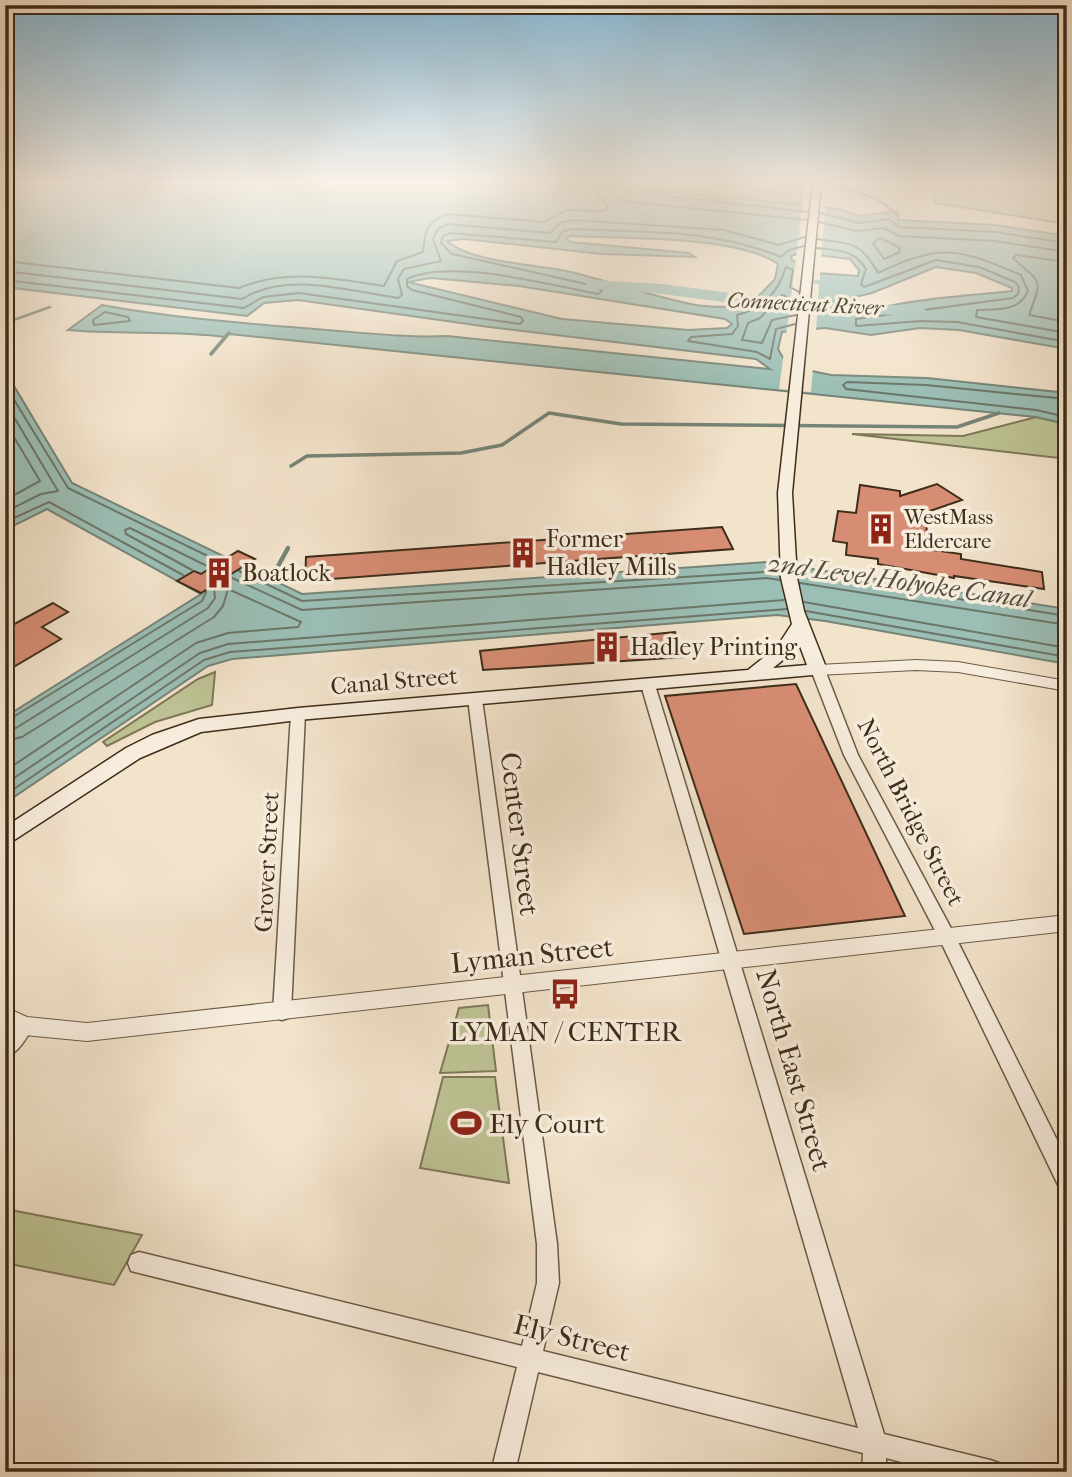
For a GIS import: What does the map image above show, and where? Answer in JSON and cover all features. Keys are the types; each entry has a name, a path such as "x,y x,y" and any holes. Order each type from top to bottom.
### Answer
{"main road":[{"name":"North Bridge Street","path":"810,251 785,493 789,578 818,670"},
{"path":"751,676 783,651 801,623"},
{"name":"Canal Street","path":"5,838 133,753 159,740 221,722 818,670"}],"street":[{"path":"818,670 916,665 958,667 1067,686"},
{"name":"North Bridge Street","path":"818,670 850,755 947,937 1067,1182"},
{"name":"North East Street","path":"648,685 875,1444 874,1472"},
{"name":"Center Street","path":"475,699 547,1244 548,1283 503,1472"},
{"name":"Grover Street","path":"282,1012 298,714"},
{"name":"Lyman Street","path":"5,1016 24,1026 87,1032 1067,923"},
{"path":"5,1051 24,1026"},
{"name":"Ely Street","path":"139,1263 990,1472"}],"green space":[{"path":"1036,417 1067,424 1067,459 852,434 963,436"},
{"path":"215,672 212,705 155,722 107,746 103,742 198,679"},
{"path":"488,1005 496,1071 440,1073 459,1008"},
{"name":"Ely Court","path":"443,1077 495,1077 509,1183 420,1168"},
{"path":"5,1209 142,1235 114,1285 5,1263"}],"water":[{"path":"5,251 465,251 488,258 571,272 696,305 729,307 749,306 775,279 778,264 746,251 1067,251 1067,349 959,330 920,328 871,335 825,328 782,332 778,349 788,366 831,375 927,378 1067,393 1067,424 1036,417 229,334 226,337 68,330 102,305 234,322 397,335 447,336 770,369 756,359 489,327 298,300 264,303 247,316 5,287","holes":["800,253 850,259 859,270 858,276 816,273 792,260 791,256","936,267 976,273 1012,288 1012,291 917,301 864,311 824,310 825,304 872,293","431,278 519,286 725,319 732,324 727,328 688,330 562,319 408,282"]},
{"path":"574,251 667,251 689,253 695,257"},
{"path":"5,371 72,483 302,594 767,562 1067,609 1067,664 777,615 232,659 208,666 5,803 5,717 201,594 47,509 5,530"}],"pier":[{"path":"797,251 822,251 821,259 796,258"},
{"path":"796,258 820,271 820,280 800,281 819,284 816,332 786,335"},
{"path":"784,352 790,363 813,367 811,392 779,389"}],"building":[{"name":"WestMass Eldercare","path":"937,484 962,500 927,512 926,549 961,554 961,559 1042,572 1044,589 954,578 878,564 878,559 846,555 847,543 833,541 838,511 856,513 860,485 900,491 900,496"},
{"name":"Former Hadley Mills","path":"722,527 733,549 305,581 306,557"},
{"name":"Boatlock","path":"238,551 255,559 201,593 177,581 194,571 201,574"},
{"path":"53,603 68,612 42,627 61,639 5,672 5,629"},
{"name":"Hadley Printing","path":"675,632 684,657 483,670 480,651"},
{"path":"796,684 905,916 744,934 665,696"}],"waterway":[{"name":"Connecticut River","path":"593,285 662,289 808,308 852,307 920,312"},
{"path":"9,321 5,323 50,307"},
{"path":"211,354 229,333"},
{"path":"291,466 307,456 461,453 502,445 549,413 621,424 957,427 999,413"},
{"path":"271,579 288,548"}],"place":[{"name":"WestMass Eldercare","path":"881,529"},
{"name":"Former Hadley Mills","path":"523,553"},
{"name":"Boatlock","path":"219,573"},
{"name":"Hadley Printing","path":"607,647"},
{"name":"LYMAN / CENTER","path":"565,994"},
{"name":"Ely Court","path":"466,1123"}],"water label":[{"name":"2nd Level Holyoke Canal","path":"899,581"}]}
